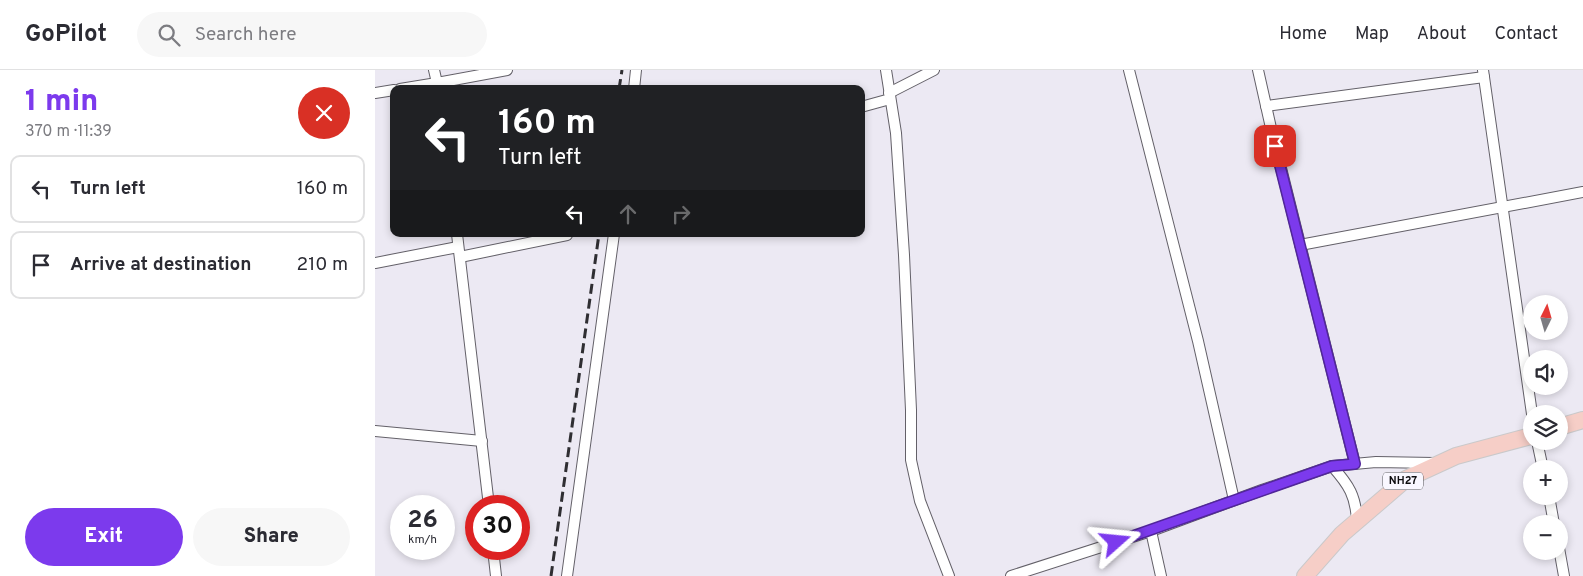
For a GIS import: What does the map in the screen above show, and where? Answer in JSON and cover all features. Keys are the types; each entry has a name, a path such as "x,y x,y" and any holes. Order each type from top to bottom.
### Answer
{"highway":[{"path":"1568,424 1583,420"},
{"name":"NH27","path":"1305,576 1342,534 1406,479 1456,456 1523,438"}],"street":[{"path":"434,70 437,85"},
{"path":"441,85 507,70"},
{"path":"634,85 636,70"},
{"path":"886,70 896,132 904,255 911,410 911,460 920,501 941,560 949,576"},
{"path":"865,105 890,96 935,70"},
{"path":"1129,70 1198,342 1234,500"},
{"path":"1258,70 1355,464"},
{"path":"1266,106 1484,74 1531,405"},
{"path":"375,93 390,91"},
{"path":"1300,245 1583,192"},
{"path":"457,237 488,495"},
{"path":"460,258 558,237"},
{"path":"567,576 614,237"},
{"path":"375,263 458,247"},
{"path":"375,431 482,441"},
{"path":"1011,576 1151,531 1332,466 1376,462 1440,464"},
{"path":"1332,466 1346,482 1354,496 1357,522"},
{"path":"1151,531 1161,576"},
{"path":"494,560 496,576"},
{"path":"1561,560 1564,576"}],"railway":[{"path":"620,85 622,70"},
{"path":"551,576 599,237"}],"route":[{"path":"1116,542 1332,466 1355,464 1275,146"}]}
